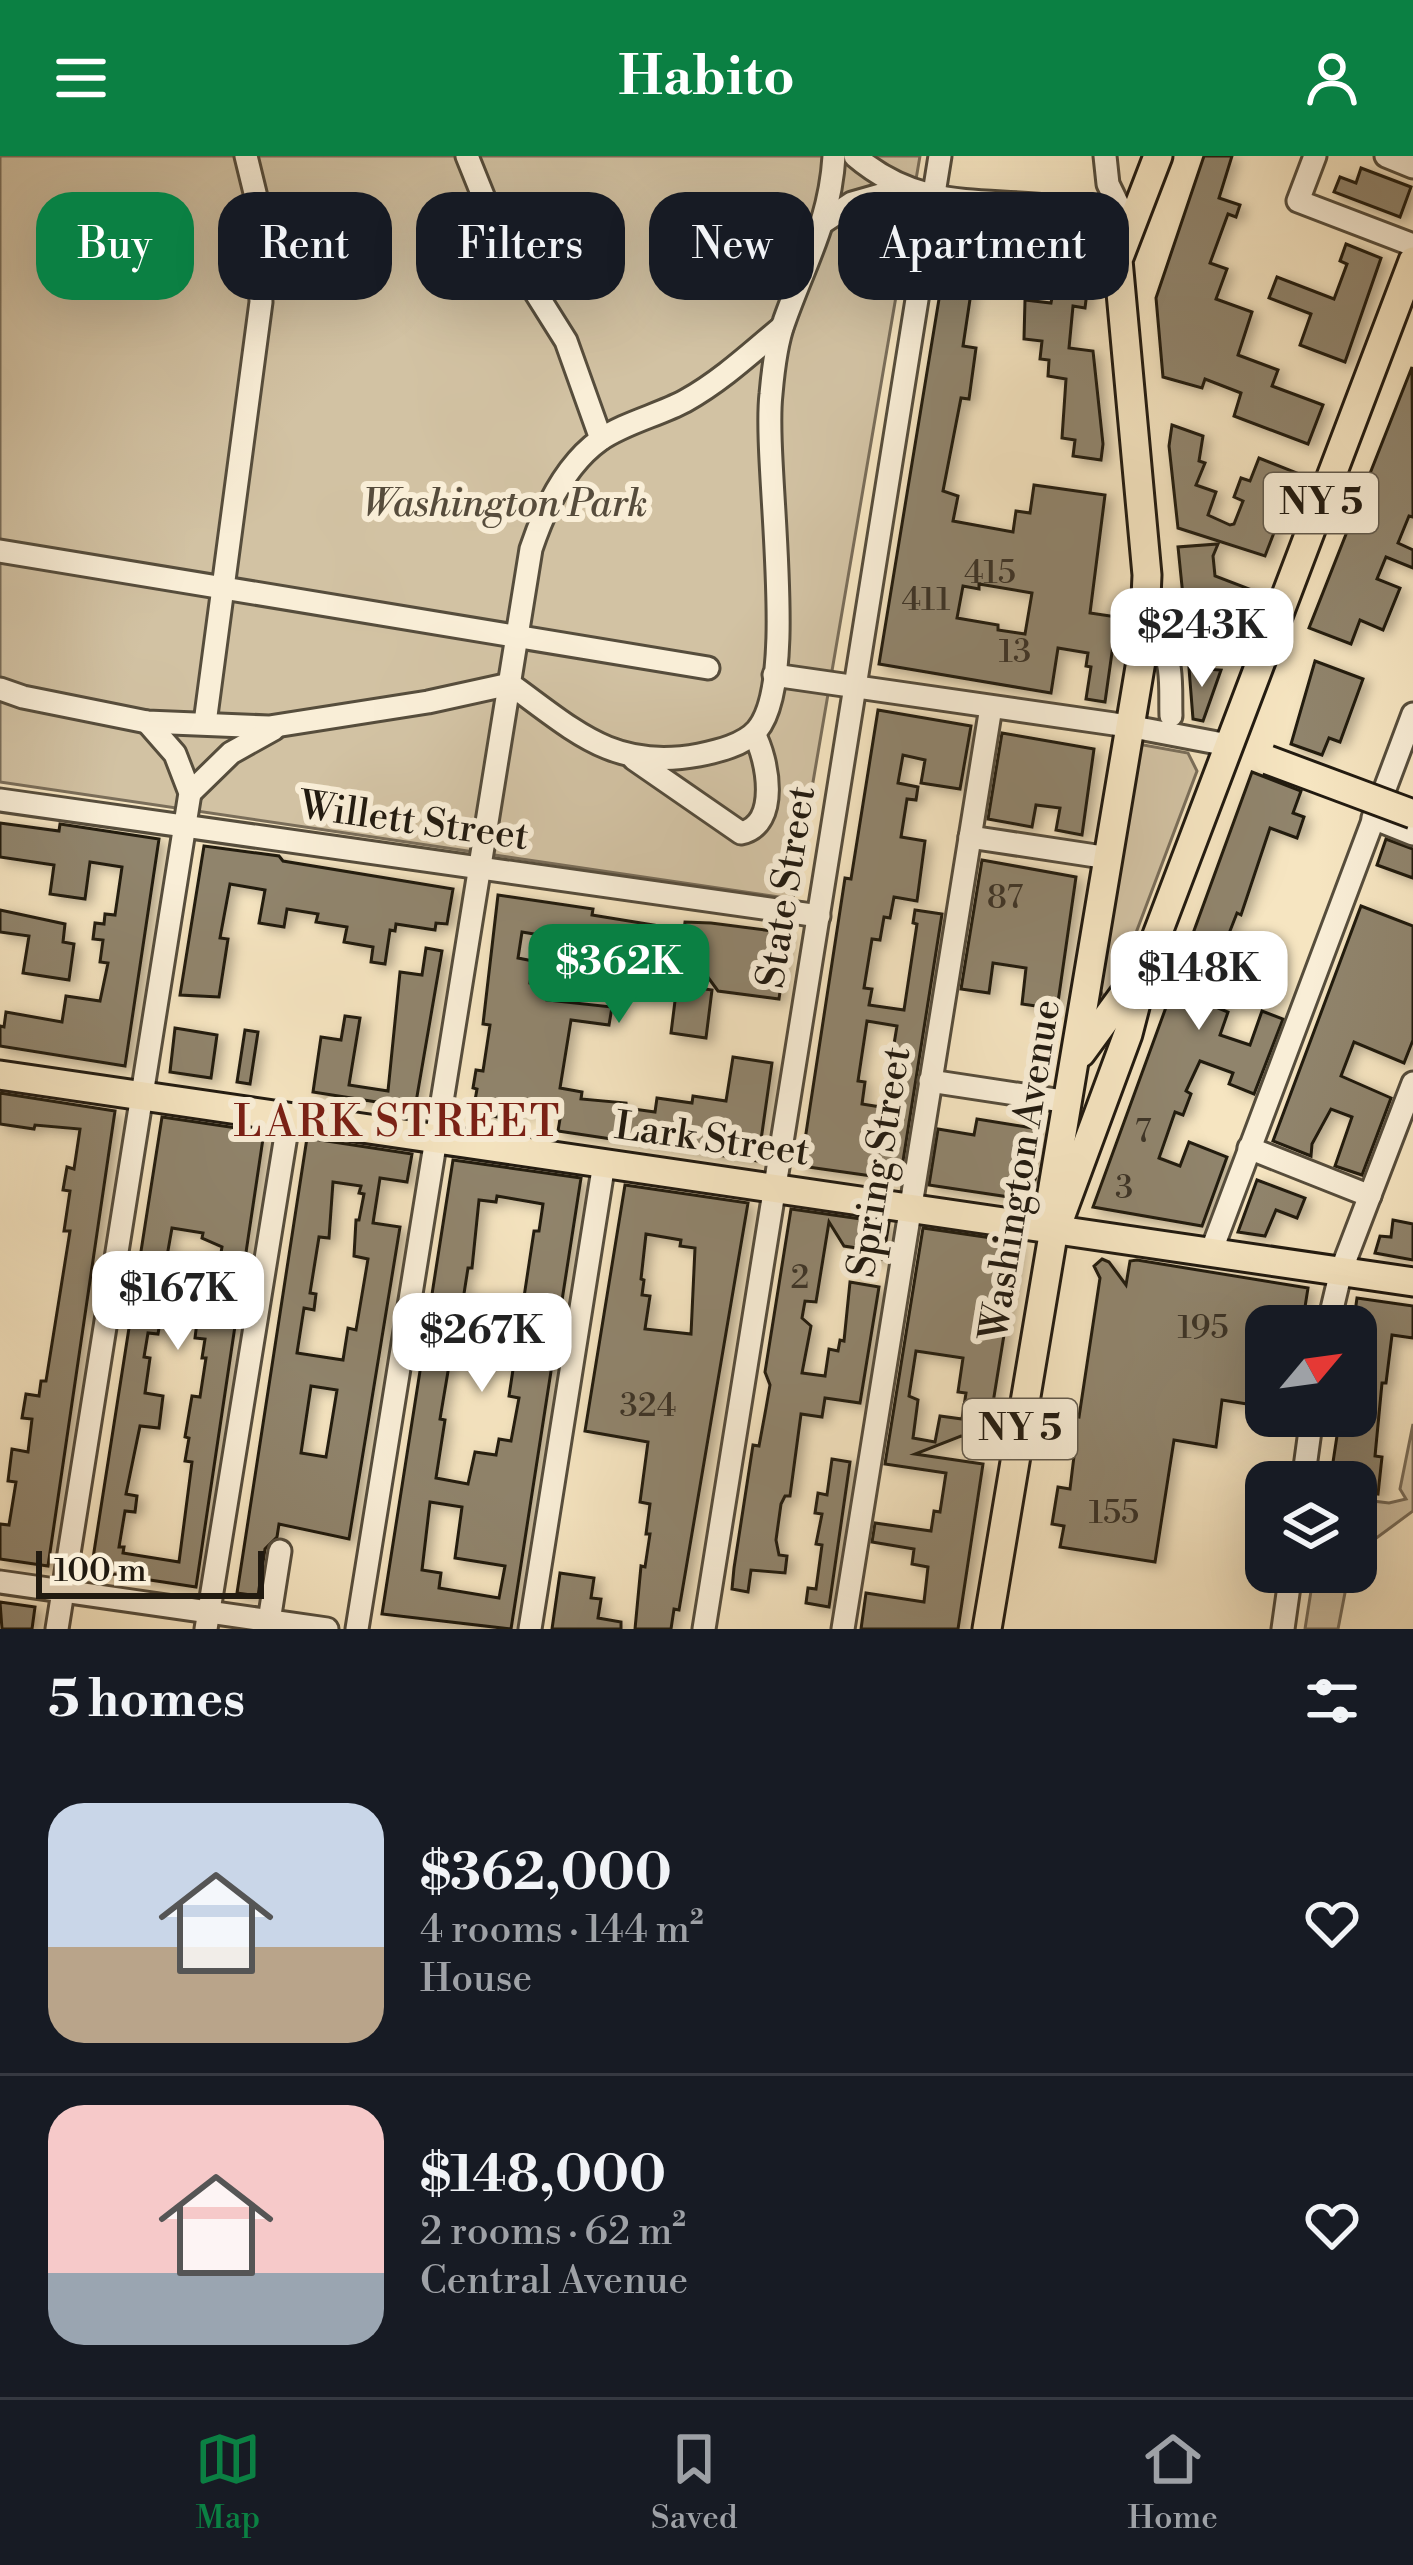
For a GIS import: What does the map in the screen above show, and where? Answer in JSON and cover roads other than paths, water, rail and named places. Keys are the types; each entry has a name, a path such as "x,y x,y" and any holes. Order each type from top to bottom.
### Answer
{"main road":[{"name":"Washington Avenue","path":"987,1629 1054,1229 1050,1205 1144,644 1147,575 1118,260 1158,156"},
{"name":"NY 5","path":"1054,1229 1128,1034 1146,964 1228,745 1403,316 1413,260"},
{"path":"1228,745 1413,814"},
{"name":"NY 5","path":"1076,1058 1146,964"},
{"name":"Lark Street","path":"0,1075 1413,1282"}],"street":[{"path":"205,723 261,302 257,201 246,156"},
{"path":"467,156 498,232 566,341 602,439"},
{"path":"633,759 695,756 734,745 762,724 774,675 779,614 770,397 782,327 825,221 834,156"},
{"path":"855,156 902,188 918,192"},
{"name":"State Street","path":"935,192 940,156"},
{"path":"1106,156 1108,184 1130,229"},
{"path":"1315,156 1298,201 1413,244"},
{"path":"1386,156 1413,166"},
{"path":"825,221 853,203 902,188"},
{"name":"State Street","path":"704,1629 917,300"},
{"path":"357,1629 531,549 542,518 578,462 602,439 688,399 782,327"},
{"path":"0,550 708,668"},
{"path":"1159,640 1170,670 1171,716"},
{"path":"774,675 1129,726 1228,745"},
{"path":"0,689 23,698 148,722 269,727 510,683 585,736 633,759 741,832 751,831 764,815 766,800 764,751 754,734"},
{"name":"Spring Street","path":"843,1629 909,1208 937,1082 991,707"},
{"path":"1211,1252 1413,714"},
{"path":"57,1629 190,793 175,754 148,722"},
{"path":"190,793 251,738 287,724"},
{"path":"1383,791 1413,803"},
{"name":"Willett Street","path":"0,800 818,916"},
{"path":"1373,818 1413,834"},
{"path":"970,837 1109,858"},
{"path":"937,1082 1069,1102"},
{"path":"1333,1305 1341,1271 1413,1083"},
{"path":"208,1620 289,1117"},
{"path":"1249,1148 1370,1196"},
{"path":"530,1629 604,1163"},
{"path":"269,1621 280,1551"},
{"path":"0,1582 208,1620 269,1621 327,1629"},
{"path":"1283,1629 1288,1593"}],"district":[{"name":"LARK STREET","path":"398,1123"}],"park label":[{"name":"Washington Park","path":"505,504"}]}
